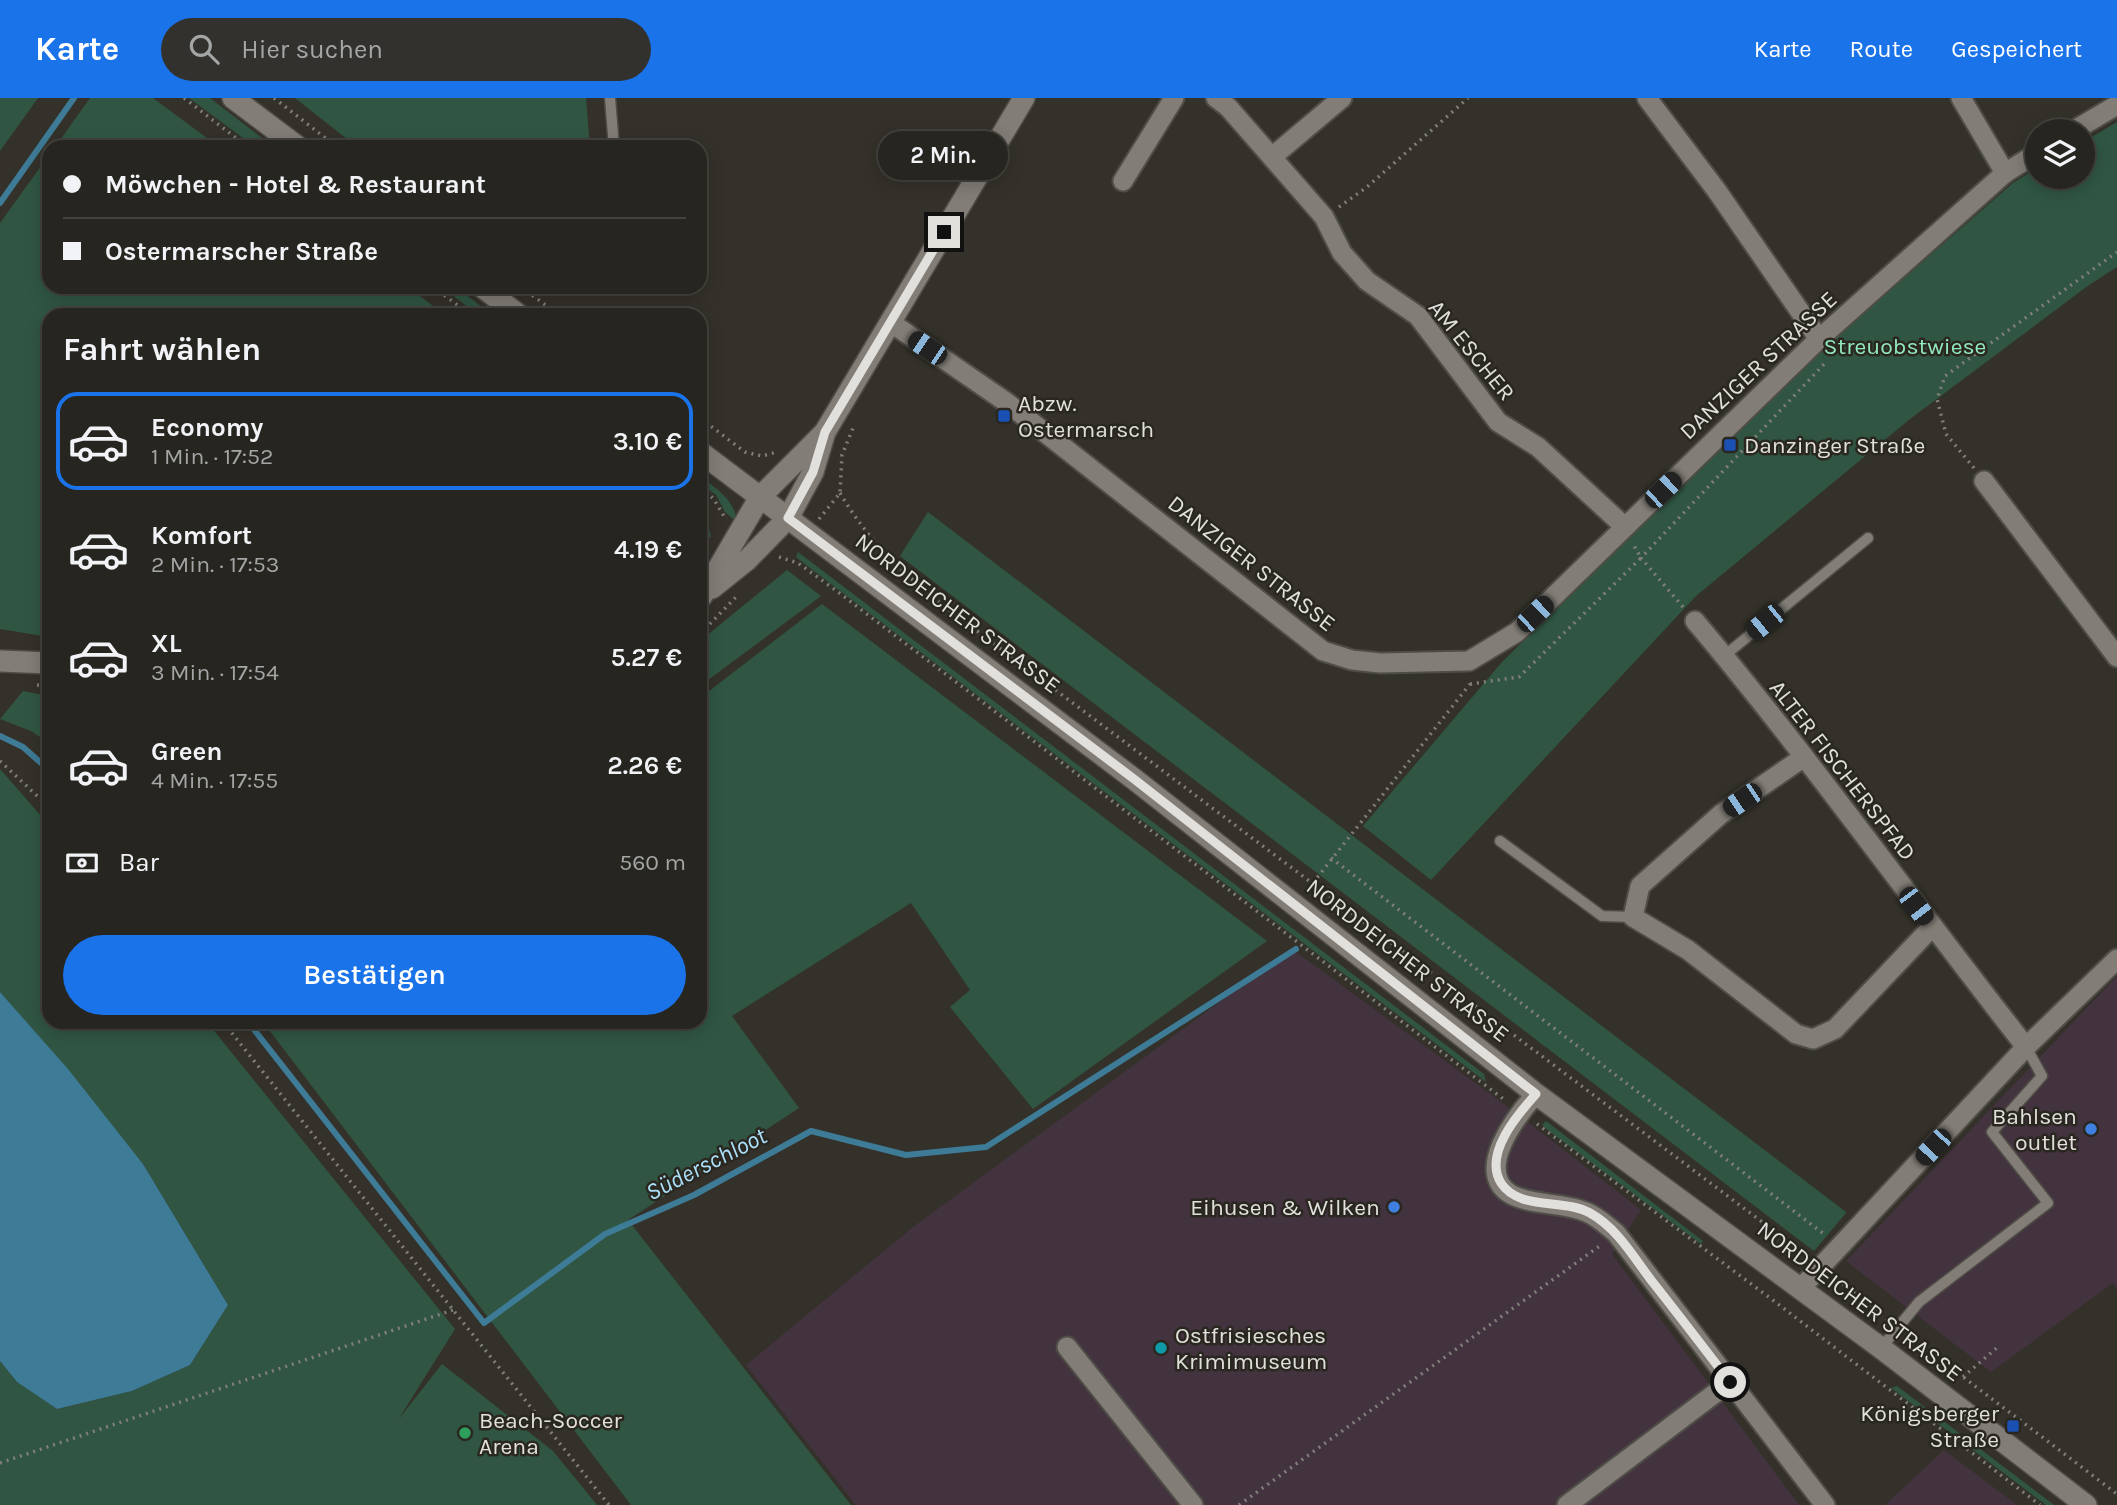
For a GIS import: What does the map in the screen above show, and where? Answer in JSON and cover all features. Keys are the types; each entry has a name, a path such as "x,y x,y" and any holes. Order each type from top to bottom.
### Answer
{"main road":[{"path":"233,98 289,140"},
{"path":"707,592 747,560 788,518 813,472 825,432 1024,98"},
{"path":"491,294 510,308"},
{"path":"707,587 760,497 825,432"},
{"name":"NORDDEICHER STRASSE","path":"707,457 1134,779 1536,1094 1881,1348 2086,1505"},
{"path":"0,661 42,663"}],"street":[{"path":"1123,181 1174,98"},
{"name":"AM ESCHER","path":"1216,98 1228,107 1324,217 1342,253 1367,281 1418,316 1498,422 1538,447 1625,527"},
{"path":"1272,157 1342,98"},
{"path":"1647,98 1717,191 1819,339"},
{"path":"1961,98 2005,173"},
{"path":"2093,119 2117,105"},
{"name":"DANZIGER STRASSE","path":"890,322 1006,402 1323,650 1352,660 1380,663 1469,661 1517,632 1819,339 2005,173 2025,160"},
{"path":"1984,481 2117,657"},
{"name":"ALTER FISCHERSPFAD","path":"1695,621 1804,757 2026,1047"},
{"path":"1804,757 1721,814 1640,886 1633,918 1688,950 1796,1034 1813,1039 1835,1029 1932,927"},
{"path":"1800,1289 2026,1047 2117,959"},
{"path":"1536,1094 1503,1140 1496,1160 1499,1181 1510,1194 1572,1206 1589,1213 1616,1233 1825,1505"},
{"path":"1067,1348 1193,1505"},
{"path":"1567,1505 1730,1382"}],"lane":[{"path":"610,98 613,140"},
{"path":"1724,656 1868,538"},
{"path":"1500,841 1602,916 1633,918"},
{"path":"1881,1348 1919,1302 2048,1203 1992,1132 2042,1076 2026,1047"}],"path":[{"path":"184,98 239,140"},
{"path":"274,98 329,140"},
{"path":"1324,217 1367,187 1468,98"},
{"path":"1984,481 1946,435 1937,399 1945,376 2117,252"},
{"path":"442,294 462,308"},
{"path":"530,294 550,308"},
{"path":"1470,684 1519,677 1641,558 1832,356"},
{"path":"707,423 745,452 762,456 780,452 796,460"},
{"name":"NORDDEICHER STRASSE","path":"840,493 868,535 899,568 936,600 1821,1266 2117,1494"},
{"path":"786,558 834,589 2040,1505"},
{"path":"1641,558 1677,600"},
{"path":"1313,883 1470,684 1469,661"},
{"path":"0,761 42,800"},
{"path":"1331,858 1839,1246"},
{"path":"229,1029 609,1505"},
{"path":"1239,1505 1616,1233"},
{"path":"0,1462 453,1310"},
{"path":"1963,1377 2000,1345"}],"shaded area":[{"path":"1292,949 1515,1112 1641,1210 1612,1254 1799,1505 856,1505 746,1365 913,1227"},
{"path":"2117,976 2117,1290 2113,1283 1991,1372 1846,1261"},
{"path":"1944,1450 2017,1505 1885,1505"}],"green space":[{"path":"0,98 38,98 0,151"},
{"path":"90,98 153,98 210,140 60,140"},
{"path":"189,98 210,98 265,140 246,140"},
{"path":"295,98 586,98 589,140 348,140"},
{"name":"Streuobstwiese","path":"2117,122 2117,267 1910,419 1696,596 1431,880 1363,826 1502,662 1825,347 2013,183 2025,176 2025,189 2095,189 2095,135"},
{"path":"42,165 42,294 417,294 436,308 42,308 42,636 0,629 0,223"},
{"path":"451,294 465,294 483,308 469,308"},
{"path":"707,481 734,509 736,516 733,519 725,512 716,495 707,488"},
{"path":"928,512 1846,1213 1814,1251 900,556"},
{"path":"707,522 711,536 707,540"},
{"path":"798,552 1484,1074 1486,1082 810,568 796,557"},
{"path":"787,570 821,596 707,681 707,635"},
{"path":"822,604 1267,941 1033,1109 950,1007 970,990 911,903 732,1016 799,1108 628,1220 851,1505 631,1505 268,1029 707,1029 707,693"},
{"path":"23,691 42,695 42,738 0,719"},
{"path":"0,769 42,817 42,1029 213,1029 455,1329 398,1420 442,1364 553,1451 597,1505 0,1505 0,1361 17,1382 57,1409 132,1391 190,1365 228,1305 143,1164 68,1070 0,992"},
{"path":"1546,1121 1703,1241 1701,1244 1549,1131 1542,1125"},
{"path":"1897,1386 2054,1505 2046,1505 1891,1388"}],"water":[{"path":"0,992 68,1069 143,1164 228,1305 190,1365 132,1391 57,1409 17,1382 0,1361"}],"waterway":[{"path":"44,140 74,98"},
{"path":"0,203 42,143"},
{"name":"Süderschloot","path":"0,736 23,747 42,764"},
{"name":"Süderschloot","path":"253,1029 484,1323 605,1234 694,1195 811,1131 906,1155 986,1147 1296,949"}],"place":[{"name":"Abzw. Ostermarsch","path":"1004,416"},
{"name":"Danzinger Straße","path":"1730,445"},
{"name":"Bahlsen outlet","path":"2091,1129"},
{"name":"Eihusen & Wilken","path":"1394,1207"},
{"name":"Ostfrisiesches Krimimuseum","path":"1161,1348"},
{"name":"Königsberger Straße","path":"2013,1426"},
{"name":"Beach-Soccer Arena","path":"465,1433"}],"route":[{"path":"944,232 825,432 813,472 788,518 1134,779 1536,1094 1503,1140 1496,1160 1499,1181 1510,1194 1572,1206 1589,1213 1616,1233 1730,1382"}]}
